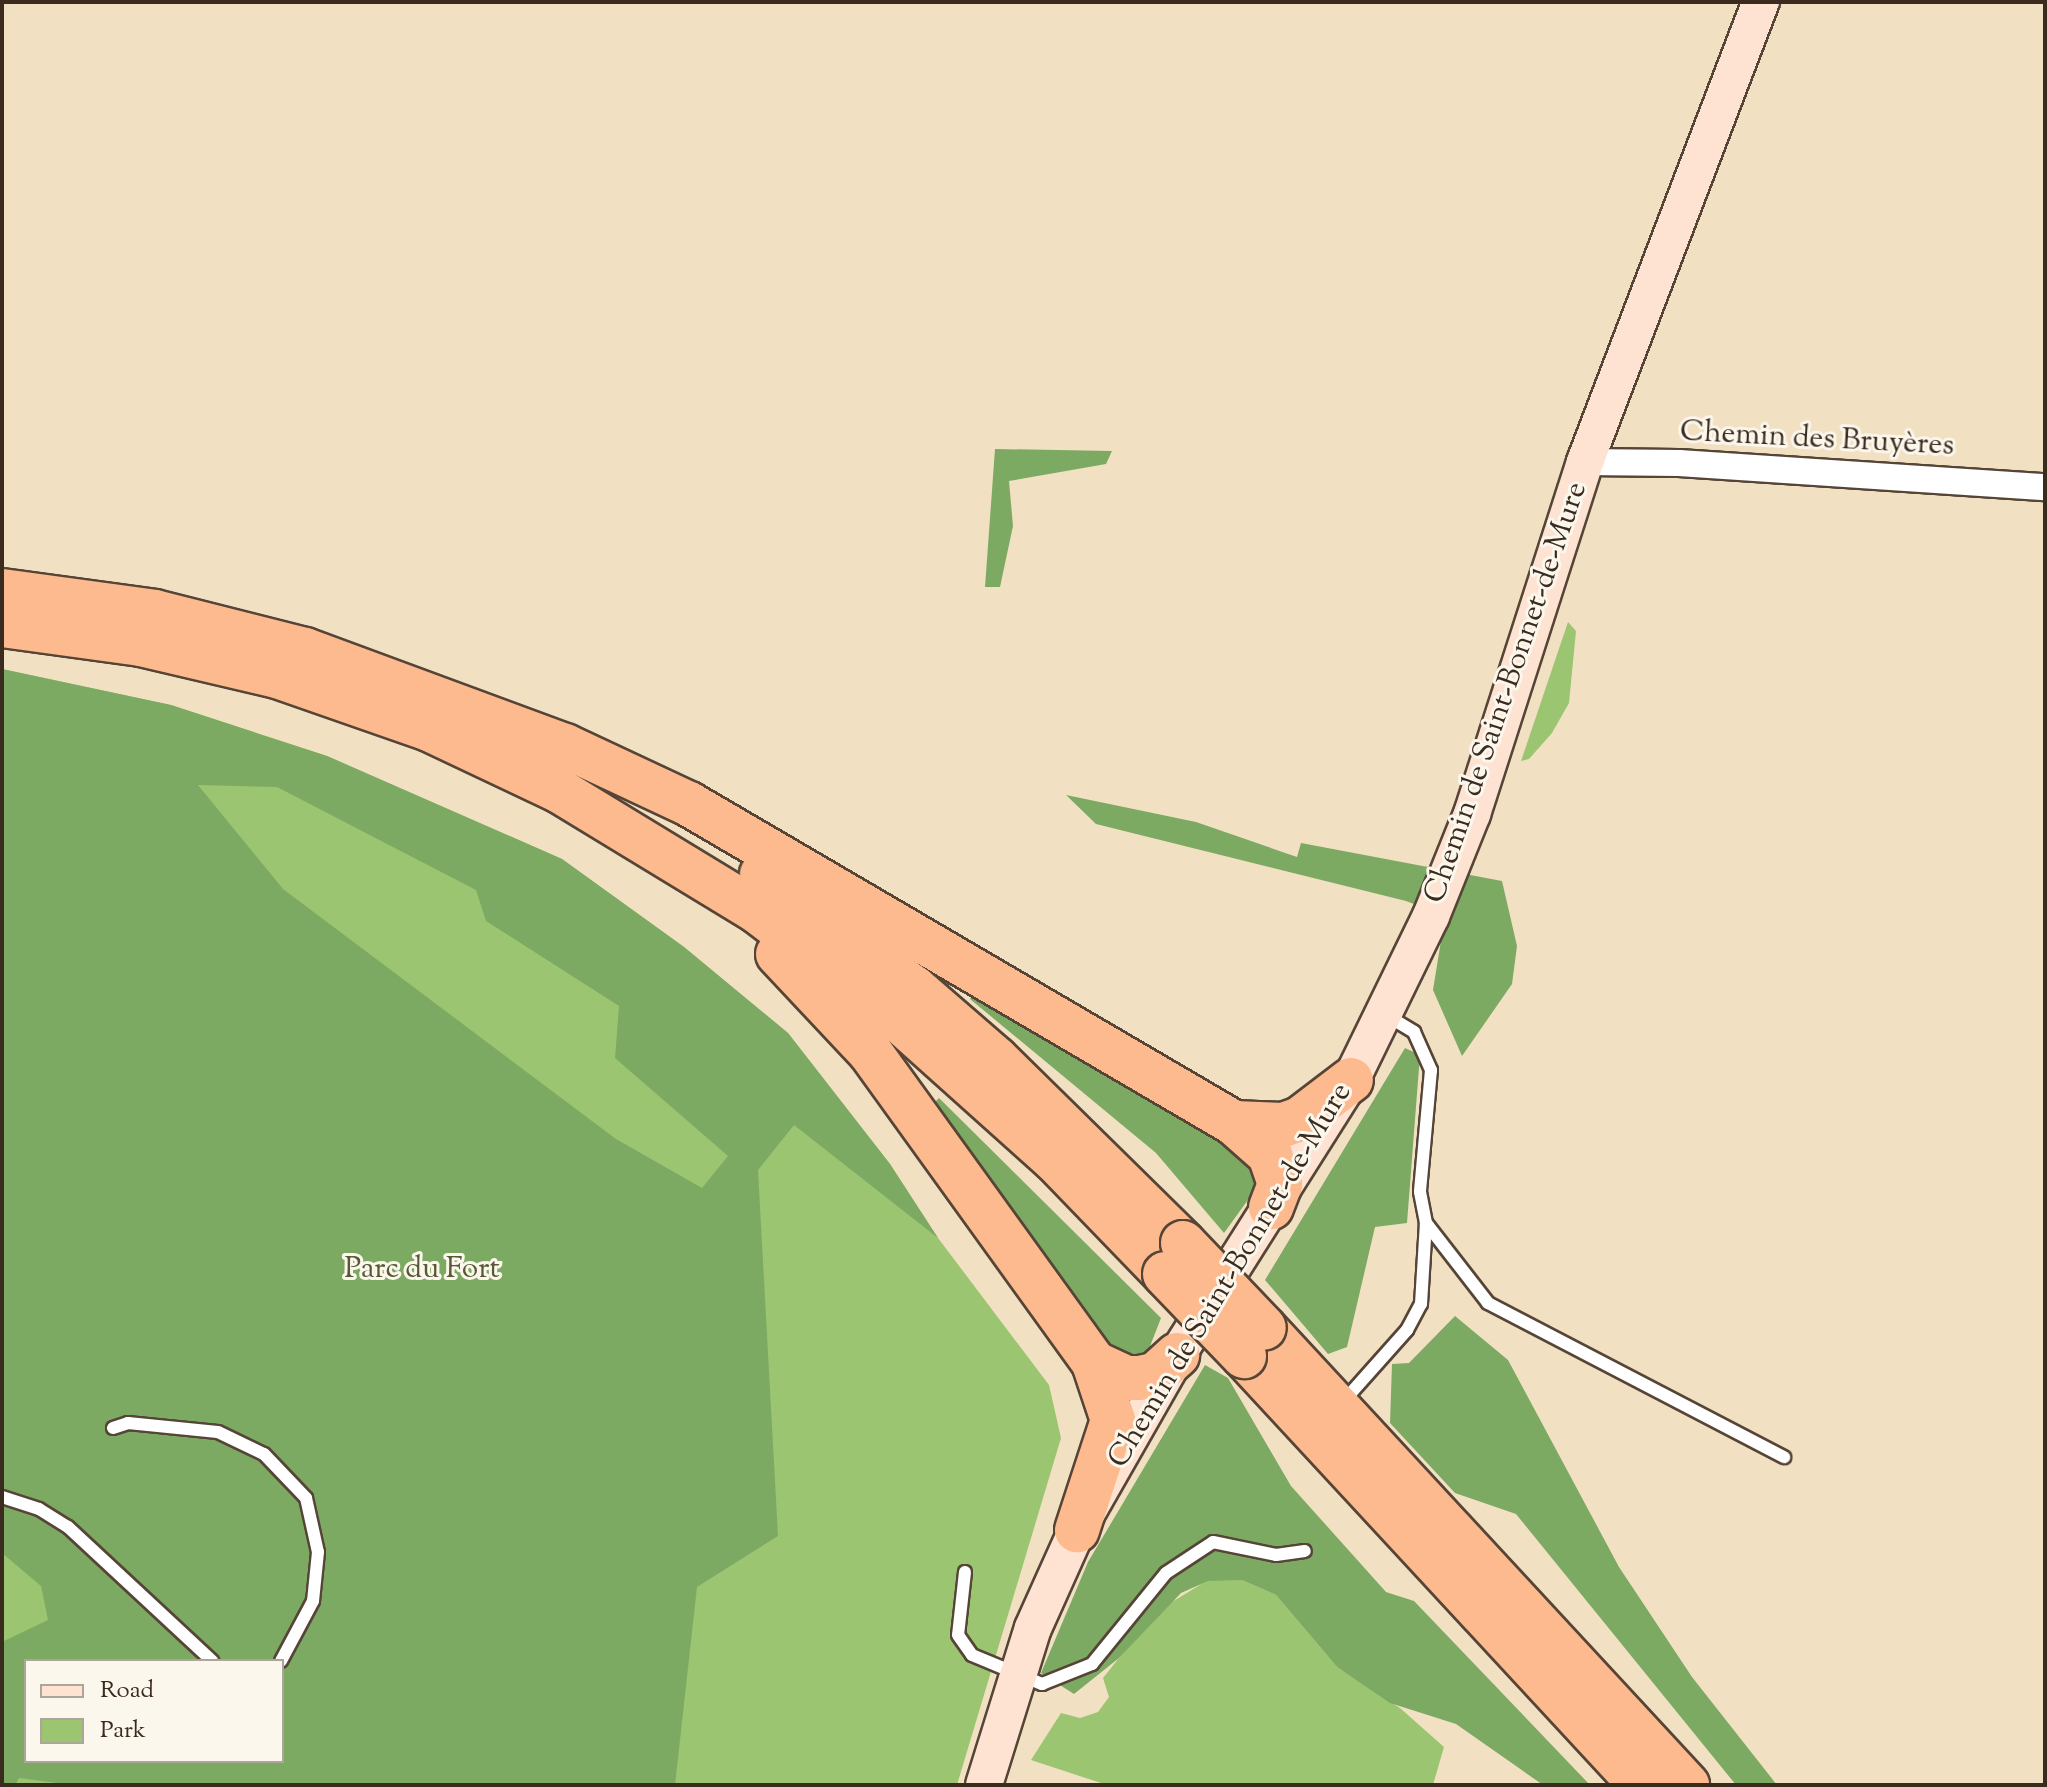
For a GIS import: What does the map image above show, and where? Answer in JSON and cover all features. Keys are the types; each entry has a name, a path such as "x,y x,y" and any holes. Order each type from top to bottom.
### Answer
{"highway":[{"path":"2,591 101,603 227,629 318,654 565,746 689,804 1234,1123 1270,1155 1280,1184 1271,1207"},
{"path":"2,625 168,649 352,700 484,752 697,872 819,956 904,1024 1055,1160 1174,1259"},
{"path":"460,705 638,794 835,926 996,1059 1174,1259 1254,1342 1641,1785"},
{"path":"697,872 870,1052 1094,1363 1113,1420 1077,1530"},
{"path":"1234,1123 1283,1125 1300,1119 1351,1080"},
{"path":"1254,1342 1338,1408 1687,1785"},
{"path":"1094,1363 1126,1378 1139,1378 1155,1375 1177,1355"}],"street":[{"name":"Chemin de Saint-Bonnet-de-Mure","path":"984,1785 1017,1672 1077,1530 1177,1355 1351,1080 1386,1015 1472,814 1585,462 1761,2"},
{"name":"Chemin des Bruyères","path":"1585,462 1679,463 2045,487"}],"lane":[{"path":"1338,1408 1407,1330 1421,1304 1426,1223 1420,1192 1431,1070 1414,1032 1386,1015"},
{"path":"1426,1223 1488,1303 1784,1457"},
{"path":"113,1428 128,1423 218,1432 264,1454 306,1498 318,1552 313,1601 282,1659"},
{"path":"7,1498 68,1527 210,1659"},
{"path":"965,1572 958,1635 972,1655 1042,1684 1092,1664 1166,1573 1213,1542 1276,1555 1305,1551"}],"green space":[{"path":"995,449 1112,451 1106,464 1009,481 1013,526 1000,587 985,587"},
{"path":"1568,622 1576,631 1569,703 1552,733 1529,759 1521,761"},
{"name":"Parc du Fort","path":"2,669 171,705 327,756 562,859 684,947 788,1033 890,1164 938,1238 1049,1385 1061,1438 957,1785 2,1785"},
{"name":"Parc du Fort","path":"2,669 171,705 327,756 562,859 684,947 788,1033 890,1164 938,1238 794,1125 758,1170 778,1536 697,1587 675,1785 73,1785 19,1778 15,1785 2,1785 2,1642 48,1620 41,1586 2,1553","holes":["198,785 277,787 476,890 486,921 619,1006 615,1058 728,1156 702,1188 616,1139 283,889"]},
{"path":"1066,795 1196,822 1297,857 1301,843 1502,881 1517,946 1512,984 1462,1056 1433,990 1445,916 1406,901 1096,824"},
{"path":"976,988 1241,1146 1258,1186 1224,1233 1156,1153 970,999"},
{"path":"1405,1048 1420,1055 1407,1223 1375,1227 1347,1347 1328,1354 1265,1280"},
{"path":"939,1098 1161,1318 1147,1354 1125,1363 1093,1342 929,1108"},
{"path":"1455,1316 1508,1360 1619,1567 1692,1677 1777,1785 1736,1785 1516,1514 1455,1493 1390,1423 1392,1364 1409,1363"},
{"path":"1205,1365 1228,1378 1291,1486 1386,1592 1414,1601 1590,1785 1543,1785 1456,1724 1390,1703 1337,1667 1276,1595 1242,1580 1208,1581 1181,1593 1119,1658 1074,1694 1041,1673 1088,1562"},
{"path":"1208,1580 1242,1580 1276,1595 1337,1667 1400,1708 1444,1747 1433,1785 1107,1785 1031,1760 1061,1713 1080,1718 1098,1712 1109,1697 1103,1678 1119,1658 1167,1605"}]}
